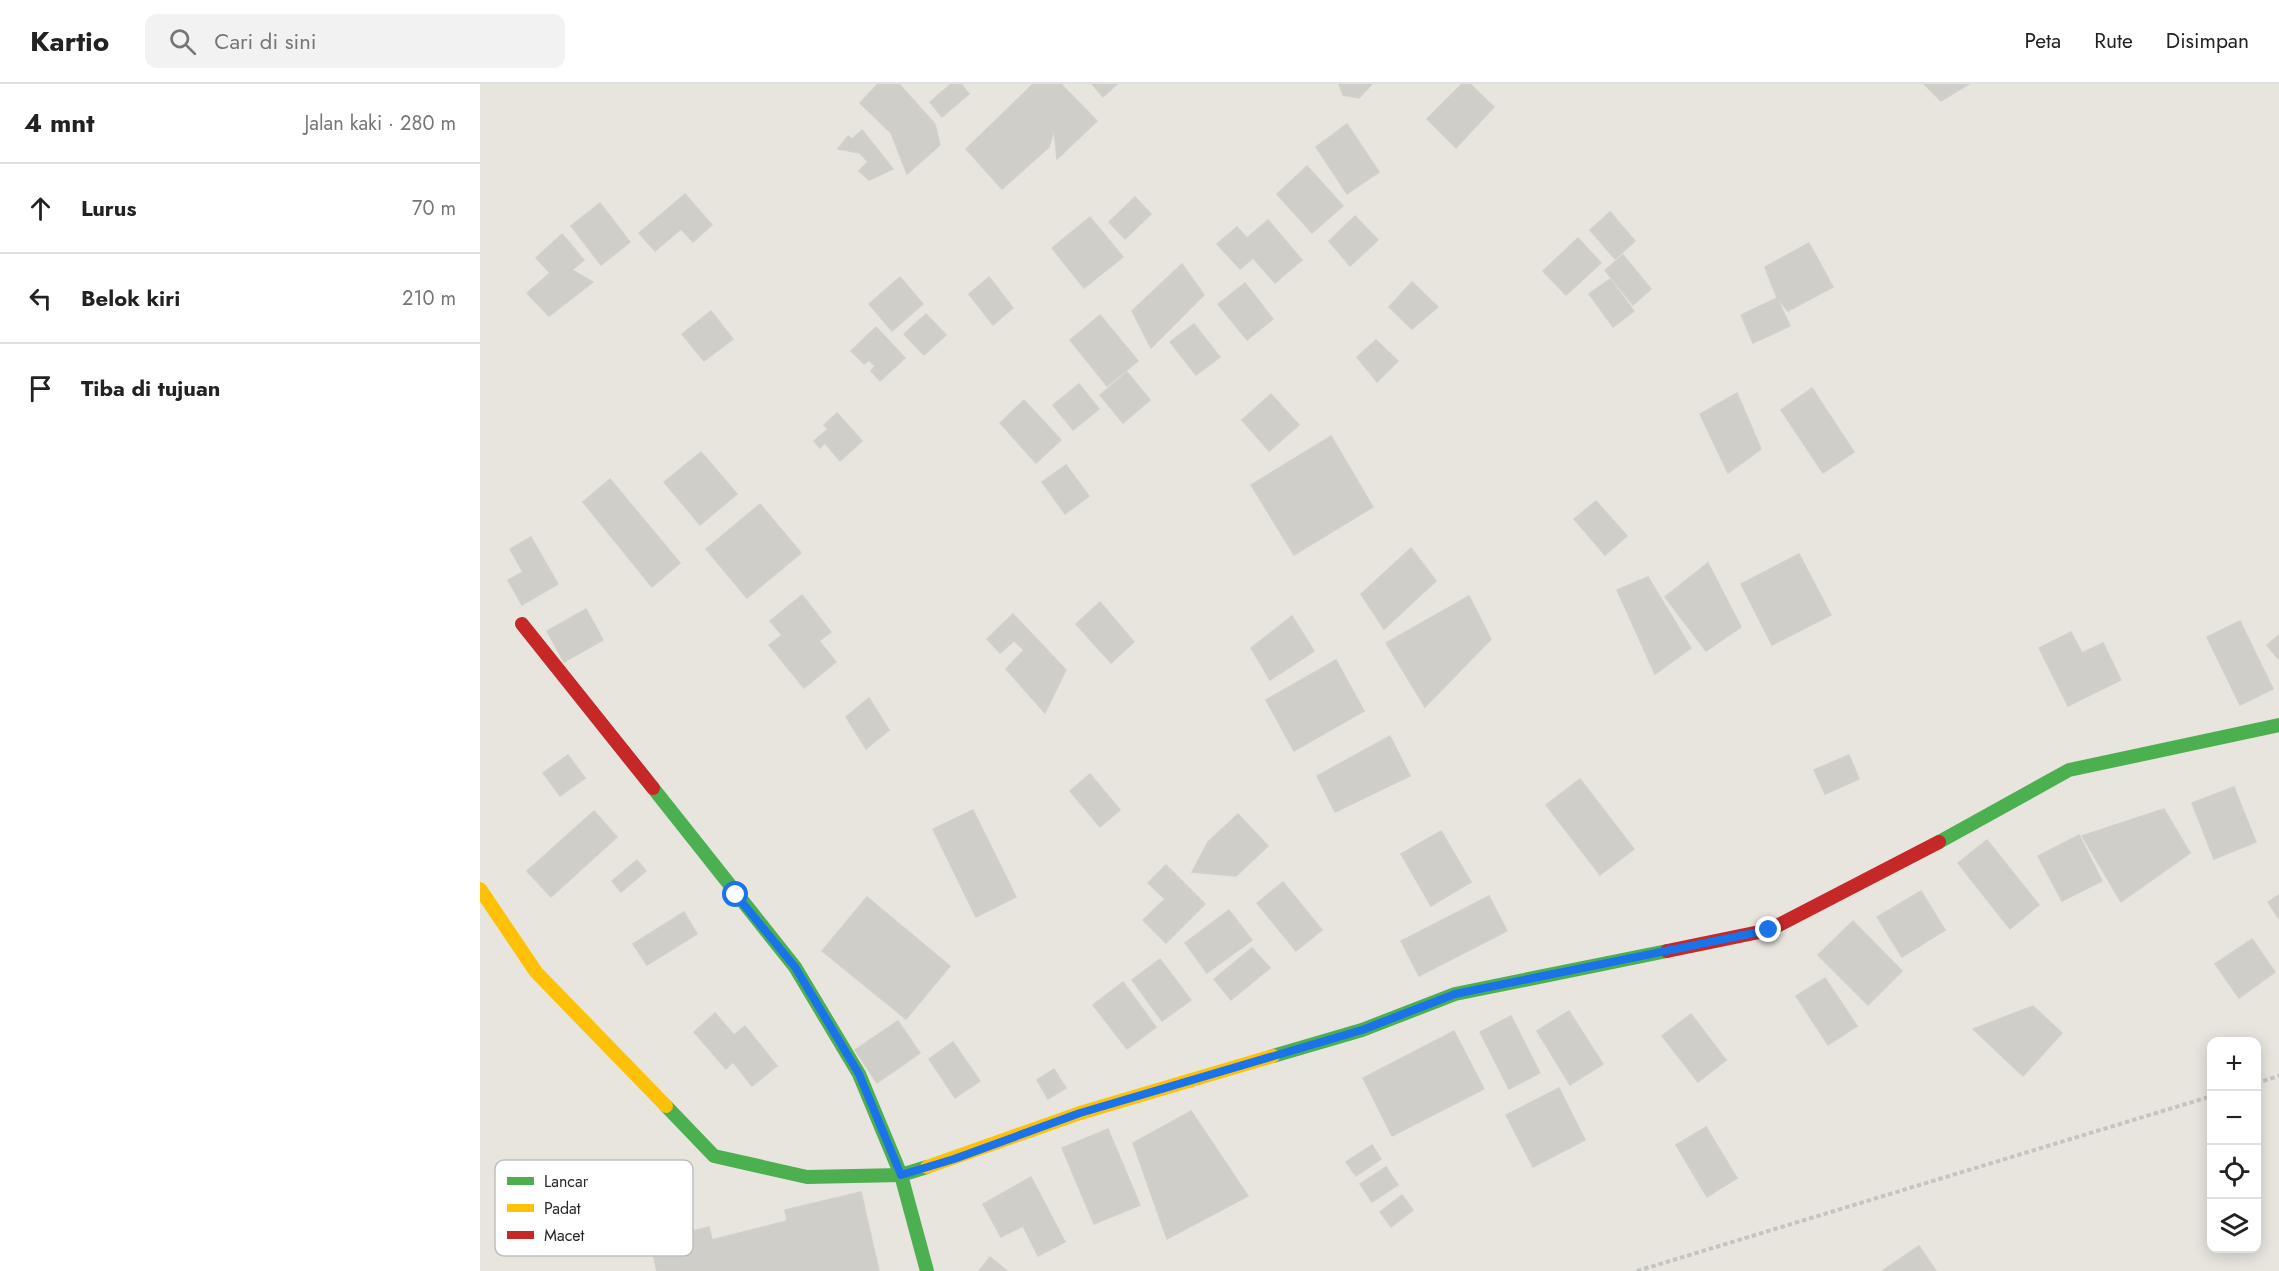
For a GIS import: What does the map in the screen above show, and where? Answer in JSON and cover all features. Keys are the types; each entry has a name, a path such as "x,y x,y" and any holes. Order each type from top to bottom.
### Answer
{"street":[{"path":"522,624 795,967 859,1074 901,1175 927,1271"},
{"path":"480,889 536,972 714,1156 807,1177 901,1175 954,1159 1080,1113 1362,1030 1455,994 1769,930 1875,877 2069,770 2129,755 2279,725"}],"path":[{"path":"2261,1081 2279,1076"},
{"path":"1637,1271 2207,1097"}],"building":[{"path":"878,84 900,85 935,124 940,145 907,174 891,133 860,103"},
{"path":"951,84 961,84 969,94 942,117 930,102"},
{"path":"1033,84 1061,84 1097,121 1057,159 1054,130 1021,96"},
{"path":"1092,84 1117,84 1103,97"},
{"path":"1339,84 1372,84 1359,98 1343,95"},
{"path":"1462,84 1470,84 1494,107 1479,123 1450,96"},
{"path":"1924,84 1969,84 1941,101"},
{"path":"1021,96 1054,130 1049,147 1002,189 966,149"},
{"path":"1450,96 1479,123 1456,148 1427,119"},
{"path":"1347,124 1379,172 1347,194 1316,147"},
{"path":"862,130 893,169 869,180 859,171 868,162 860,153 838,149 848,136 852,139"},
{"path":"1307,166 1343,206 1312,233 1277,194"},
{"path":"685,194 712,225 693,242 681,229 655,251 639,233"},
{"path":"1135,197 1151,214 1125,239 1109,222"},
{"path":"600,203 630,242 601,265 571,226"},
{"path":"1610,212 1635,241 1615,259 1590,230"},
{"path":"1355,216 1378,240 1350,266 1329,241"},
{"path":"1090,217 1123,257 1084,288 1052,248"},
{"path":"1268,220 1302,260 1275,283 1253,258 1240,269 1217,244 1237,227 1247,238"},
{"path":"562,234 584,260 572,270 593,282 549,316 527,293 550,273 536,258"},
{"path":"1578,238 1601,263 1566,295 1543,271"},
{"path":"1809,243 1833,287 1788,311 1777,298 1765,267"},
{"path":"1623,255 1651,289 1633,305 1605,270"},
{"path":"1182,264 1204,295 1151,348 1132,311"},
{"path":"900,277 923,304 892,331 869,304"},
{"path":"989,277 1013,308 993,325 969,294"},
{"path":"1610,279 1634,311 1613,327 1589,294"},
{"path":"1412,282 1438,307 1412,329 1389,307"},
{"path":"1245,283 1273,319 1247,340 1218,304"},
{"path":"1777,298 1790,326 1753,343 1741,315"},
{"path":"711,311 733,339 704,361 682,334"},
{"path":"926,314 946,335 924,355 904,334"},
{"path":"1100,315 1138,361 1107,386 1070,340"},
{"path":"1194,324 1220,357 1196,375 1170,342"},
{"path":"876,327 905,358 880,381 871,371 875,366 869,360 864,364 851,351"},
{"path":"1376,340 1398,361 1377,382 1357,357"},
{"path":"1127,372 1150,400 1123,423 1100,395"},
{"path":"1079,384 1099,409 1073,430 1053,405"},
{"path":"1812,388 1854,452 1823,473 1781,410"},
{"path":"1737,393 1761,449 1728,473 1700,414"},
{"path":"1271,394 1299,425 1269,451 1242,420"},
{"path":"1024,400 1061,440 1036,463 1000,423"},
{"path":"837,413 862,441 840,461 825,443 820,448 814,441 828,429 824,425"},
{"path":"1331,436 1373,507 1294,555 1251,485"},
{"path":"701,452 737,494 700,525 664,482"},
{"path":"1066,465 1089,496 1065,514 1042,482"},
{"path":"610,479 680,563 652,587 583,502"},
{"path":"1596,501 1627,536 1605,555 1574,519"},
{"path":"760,504 801,553 747,598 706,549"},
{"path":"531,537 558,584 522,605 508,580 523,572 510,549"},
{"path":"1411,548 1436,581 1384,629 1361,594"},
{"path":"1799,554 1831,615 1772,645 1741,584"},
{"path":"1708,563 1741,627 1706,651 1665,597"},
{"path":"1648,577 1691,648 1655,674 1617,590"},
{"path":"802,595 831,632 819,641 836,662 804,688 769,645 782,635 770,621"},
{"path":"1469,596 1491,639 1425,707 1386,643"},
{"path":"1100,602 1134,642 1111,663 1076,624"},
{"path":"586,609 603,640 564,662 547,631"},
{"path":"1013,614 1066,670 1045,713 1006,669 1024,650 1014,641 1000,653 987,639"},
{"path":"1292,616 1314,651 1270,680 1251,648"},
{"path":"2240,621 2273,689 2240,705 2207,637"},
{"path":"2071,632 2082,653 2103,643 2121,680 2068,706 2039,648"},
{"path":"2279,635 2279,660 2267,645"},
{"path":"1336,660 1364,711 1294,751 1266,700"},
{"path":"869,698 889,730 866,749 846,717"},
{"path":"1390,736 1410,776 1335,812 1317,776"},
{"path":"568,755 585,778 560,796 543,773"},
{"path":"1849,755 1859,779 1825,794 1814,770"},
{"path":"1090,774 1120,810 1100,827 1070,791"},
{"path":"1580,779 1634,849 1600,875 1546,805"},
{"path":"2234,787 2256,842 2214,859 2192,803"},
{"path":"2164,809 2190,853 2121,902 2082,836"},
{"path":"973,810 1016,897 976,917 933,829"},
{"path":"594,811 617,837 551,897 527,871"},
{"path":"1238,814 1268,846 1236,876 1192,872 1208,842"},
{"path":"1441,831 1471,882 1431,906 1401,854"},
{"path":"2079,835 2102,881 2062,901 2038,856"},
{"path":"1987,840 2039,905 2010,929 1958,863"},
{"path":"637,860 646,871 621,892 612,881"},
{"path":"1166,865 1205,904 1166,943 1143,920 1165,899 1148,883"},
{"path":"1283,882 1322,930 1296,951 1257,903"},
{"path":"1921,891 1945,930 1902,957 1877,917"},
{"path":"2279,895 2279,919 2268,902"},
{"path":"1489,896 1507,931 1419,976 1401,941"},
{"path":"867,897 950,966 906,1019 822,951"},
{"path":"1229,910 1252,940 1207,973 1185,943"},
{"path":"684,912 697,934 647,965 633,944"},
{"path":"1853,921 1902,971 1868,1005 1818,955"},
{"path":"2252,939 2275,972 2239,998 2215,964"},
{"path":"1252,948 1270,968 1231,1000 1214,979"},
{"path":"1160,959 1191,1000 1162,1021 1132,980"},
{"path":"1825,978 1857,1026 1828,1045 1796,996"},
{"path":"1123,982 1156,1027 1127,1049 1093,1005"},
{"path":"2033,1006 2062,1033 2023,1076 1973,1029"},
{"path":"1569,1011 1603,1064 1570,1085 1537,1031"},
{"path":"715,1013 734,1035 745,1026 777,1066 752,1086 733,1062 726,1069 694,1032"},
{"path":"1691,1014 1726,1060 1698,1082 1662,1036"},
{"path":"1511,1016 1540,1073 1509,1089 1480,1032"},
{"path":"898,1021 920,1053 877,1083 855,1050"},
{"path":"1454,1031 1484,1089 1392,1136 1363,1078"},
{"path":"953,1042 980,1081 955,1098 929,1059"},
{"path":"1054,1069 1066,1088 1048,1099 1037,1080"},
{"path":"1559,1088 1585,1140 1533,1167 1506,1115"},
{"path":"1191,1111 1248,1196 1167,1239 1133,1143"},
{"path":"1706,1127 1737,1178 1707,1197 1676,1145"},
{"path":"1108,1129 1140,1205 1094,1224 1062,1148"},
{"path":"1372,1145 1381,1159 1356,1176 1346,1162"},
{"path":"1386,1167 1398,1185 1372,1202 1360,1184"},
{"path":"1031,1177 1065,1242 1038,1256 1023,1226 1001,1237 983,1204"},
{"path":"861,1192 879,1271 657,1271 653,1256 693,1256 693,1231 709,1227 712,1240 787,1221 785,1210"},
{"path":"1402,1195 1413,1210 1391,1227 1380,1212"},
{"path":"1919,1246 1936,1271 1882,1271"},
{"path":"990,1257 1007,1271 979,1271"}],"traffic: fast":[{"path":"1939,842 2069,770 2279,725"},
{"path":"653,788 795,967 859,1074 901,1175 927,1271"},
{"path":"1273,1056 1362,1030 1455,994 1667,951"},
{"path":"666,1106 714,1156 807,1177 901,1175 927,1167"}],"traffic: slow":[{"path":"480,889 536,972 666,1106"},
{"path":"927,1167 1080,1113 1273,1056"}],"traffic: jam":[{"path":"522,624 653,788"},
{"path":"1667,951 1769,930 1939,842"}],"route":[{"path":"736,895 795,967 859,1074 901,1175 954,1159 1080,1113 1362,1030 1455,994 1769,930"}]}
